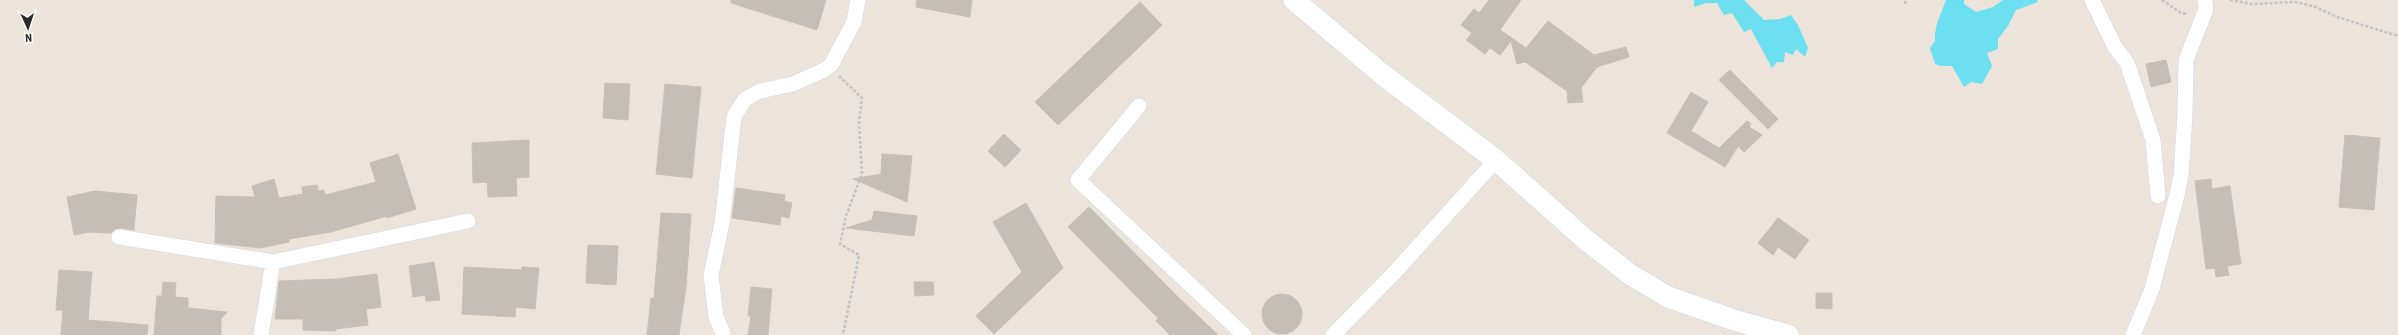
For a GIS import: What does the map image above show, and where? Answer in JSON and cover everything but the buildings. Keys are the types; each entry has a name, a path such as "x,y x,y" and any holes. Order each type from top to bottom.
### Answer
{"street":[{"path":"724,333 716,317 711,275 722,223 734,117 744,99 760,91 793,84 824,70 831,65 854,22 858,0"},
{"path":"1294,0 1383,75 1496,160 1586,240 1631,275 1668,297 1734,320 1788,335"},
{"path":"2092,0 2115,46 2127,63 2153,140 2158,196"},
{"path":"2133,335 2152,289 2177,195 2181,176 2185,122 2186,60 2206,9 2205,0"},
{"path":"1139,106 1078,180 1244,335"},
{"path":"1333,335 1395,272 1496,160"},
{"path":"119,236 273,262 468,221"},
{"path":"261,335 273,262"}],"path":[{"path":"1905,4 1906,0"},
{"path":"2230,0 2252,4 2295,2 2313,6 2337,17 2398,36"},
{"path":"831,65 838,75 862,98 859,121 862,174 846,216 840,244 859,255 843,335"}],"water":[{"path":"1694,0 1744,0 1764,20 1780,19 1791,15 1798,25 1808,48 1805,57 1796,49 1793,55 1785,52 1784,62 1777,62 1772,68 1751,29 1744,32 1732,13 1724,15 1717,3 1706,3 1694,7"},
{"path":"1946,0 1964,0 1964,4 1976,12 1993,7 2003,0 2037,0 2038,2 2016,10 2008,26 1998,39 1998,49 1987,53 1992,66 1982,84 1971,82 1964,87 1952,66 1940,66 1935,64 1930,48 1935,41 1937,25"}]}
